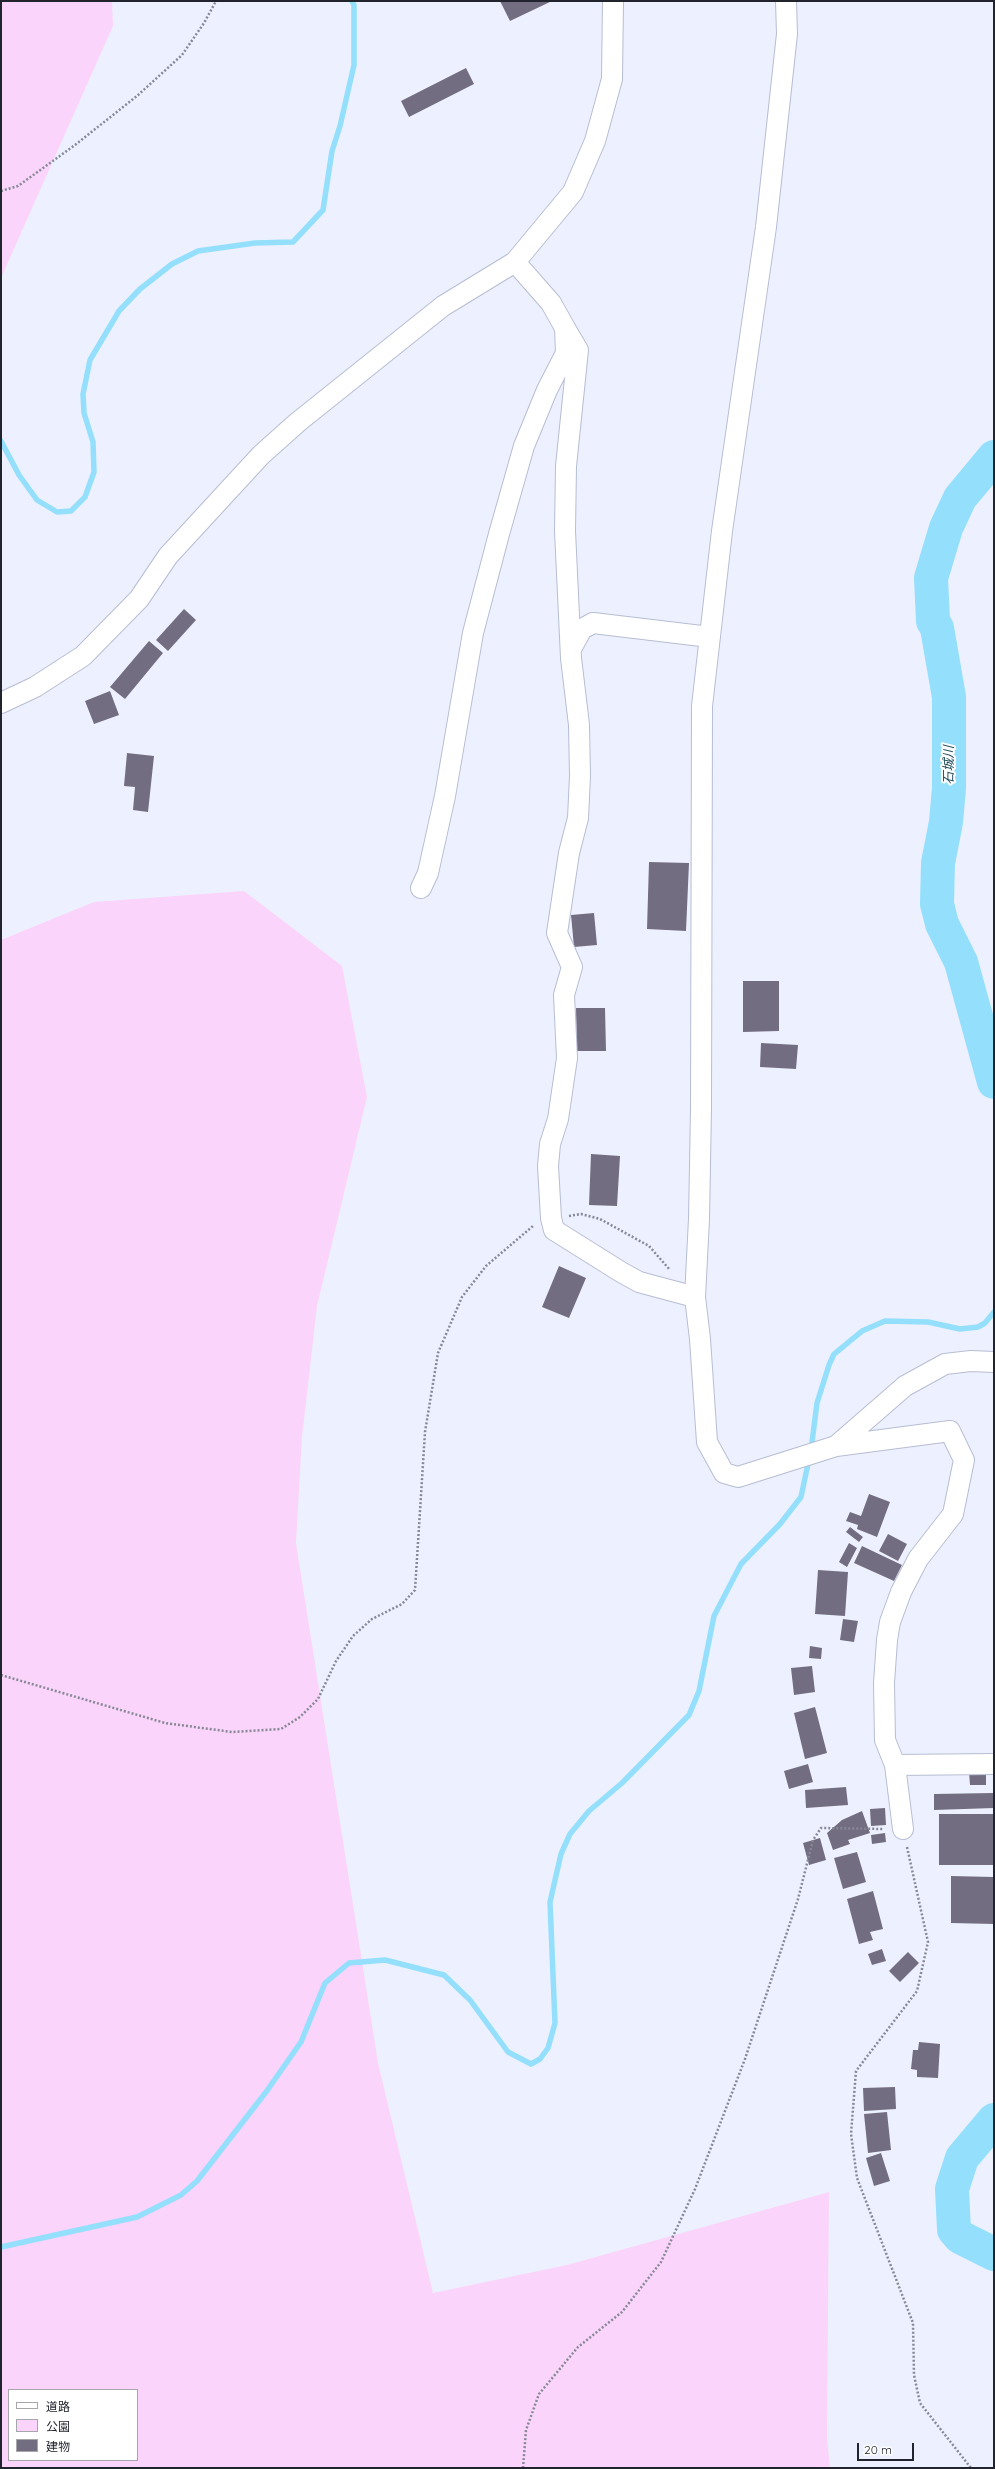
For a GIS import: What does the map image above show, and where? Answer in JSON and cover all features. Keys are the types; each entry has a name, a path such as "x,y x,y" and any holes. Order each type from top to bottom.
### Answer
{"street":[{"path":"1,703 35,687 82,656 139,599 168,556 256,460 298,422 443,306 515,262 573,192 596,141 612,79 613,1"},
{"path":"786,1 787,34 766,228 722,531 702,706 701,1109 699,1220 695,1297 700,1338 707,1442 724,1472 738,1477 836,1446 950,1431 964,1460 953,1514 918,1560 901,1592 890,1622 884,1683 886,1740 895,1765 903,1829"},
{"path":"515,262 551,303 578,350 566,466 565,531 571,649 579,725 580,783 578,818 569,854 558,933 572,967 564,995 567,1058 558,1119 550,1144 548,1166 551,1218 554,1230 639,1282 695,1297"},
{"path":"421,888 428,873 445,796 472,632 524,446 547,390 566,353 565,328"},
{"path":"571,649 582,629 592,623 710,637"},
{"path":"836,1446 905,1386 945,1364 971,1361 994,1362"},
{"path":"895,1765 994,1764"}],"path":[{"path":"1,191 18,186 76,145 137,96 182,55 204,23 216,1"},
{"path":"1,1675 165,1723 224,1731 282,1729 300,1717 318,1699 336,1661 352,1636 372,1619 402,1604 415,1590 426,1432 438,1354 462,1298 486,1266 524,1232 545,1218 581,1214 600,1219 649,1246 674,1274"},
{"path":"523,2468 526,2430 539,2394 578,2347 622,2312 661,2262 695,2189 745,2059 798,1898 813,1840 821,1828 903,1829 928,1942 917,1991 856,2071 851,2134 857,2178 913,2323 914,2375 920,2403 971,2468"}],"green space":[{"path":"1,1 112,1 113,26 1,278"},
{"path":"244,891 342,966 367,1097 317,1306 302,1437 296,1543 378,2063 433,2293 567,2265 829,2192 827,2437 830,2468 1,2468 1,940 94,902"}],"building":[{"path":"500,1 552,1 510,21"},
{"path":"466,68 474,84 409,117 401,101"},
{"path":"184,609 196,620 168,651 156,640"},
{"path":"149,641 163,653 125,699 110,687"},
{"path":"110,691 119,715 94,724 85,701"},
{"path":"127,753 154,756 148,812 133,810 135,787 124,786"},
{"path":"649,862 689,863 686,931 647,929"},
{"path":"594,913 597,945 574,947 571,915"},
{"path":"743,981 779,981 779,1031 743,1032"},
{"path":"576,1008 605,1008 606,1051 577,1051"},
{"path":"761,1043 798,1045 796,1069 760,1067"},
{"path":"591,1154 620,1156 617,1206 589,1205"},
{"path":"559,1266 586,1278 569,1318 542,1307"},
{"path":"869,1494 890,1502 877,1537 857,1529 858,1525 846,1521 850,1512 861,1516"},
{"path":"850,1527 863,1537 859,1542 846,1532"},
{"path":"888,1534 907,1544 898,1561 879,1551"},
{"path":"849,1543 857,1548 847,1567 839,1562"},
{"path":"862,1546 902,1565 894,1581 854,1563"},
{"path":"818,1570 848,1572 845,1616 815,1614"},
{"path":"843,1619 858,1621 854,1642 840,1640"},
{"path":"810,1646 822,1648 821,1659 809,1658"},
{"path":"812,1666 815,1692 794,1695 791,1668"},
{"path":"815,1707 827,1753 805,1759 794,1713"},
{"path":"808,1764 813,1782 789,1789 784,1771"},
{"path":"969,1772 986,1772 986,1785 970,1785"},
{"path":"846,1787 848,1805 806,1808 805,1790"},
{"path":"994,1793 994,1808 934,1810 934,1794"},
{"path":"885,1808 886,1825 871,1826 870,1809"},
{"path":"862,1811 870,1833 848,1840 850,1844 833,1850 827,1833 842,1820"},
{"path":"939,1814 994,1814 994,1865 939,1865"},
{"path":"885,1833 886,1842 872,1844 871,1835"},
{"path":"820,1838 826,1860 809,1865 803,1843"},
{"path":"857,1852 866,1882 843,1889 834,1858"},
{"path":"951,1876 994,1877 994,1924 951,1923"},
{"path":"873,1891 883,1929 870,1932 873,1940 859,1944 847,1899"},
{"path":"882,1949 886,1961 872,1965 868,1954"},
{"path":"908,1952 919,1963 900,1982 889,1971"},
{"path":"919,2042 940,2044 938,2078 917,2077 917,2070 911,2069 913,2050 918,2050"},
{"path":"895,2087 896,2109 864,2111 863,2088"},
{"path":"887,2112 891,2150 868,2153 864,2114"},
{"path":"881,2153 890,2181 874,2186 866,2158"}],"waterway":[{"path":"1,441 19,475 37,500 57,512 71,511 85,497 94,472 93,442 84,413 83,394 90,360 119,311 140,289 172,264 198,251 255,243 293,242 323,210 332,151 340,126 354,65 354,5 352,1"},
{"name":"石城川","path":"994,457 960,498 946,528 931,578 933,621 937,628 949,697 949,788 946,822 938,863 937,904 942,924 961,962 994,1082"},
{"path":"811,1450 817,1403 829,1365 834,1354 862,1331 885,1321 928,1322 960,1329 978,1327 985,1323 994,1312"},
{"path":"1,2247 137,2217 181,2195 197,2181 266,2092 301,2042 325,1983 349,1963 385,1960 444,1975 470,2000 508,2052 531,2064 540,2059 548,2048 555,2023 550,1902 561,1854 570,1834 589,1811 622,1783 689,1715 699,1691 714,1616 741,1564 780,1524 801,1497 809,1459"},
{"name":"石城川","path":"994,2120 962,2158 952,2189 954,2230 960,2237 994,2254"}]}
